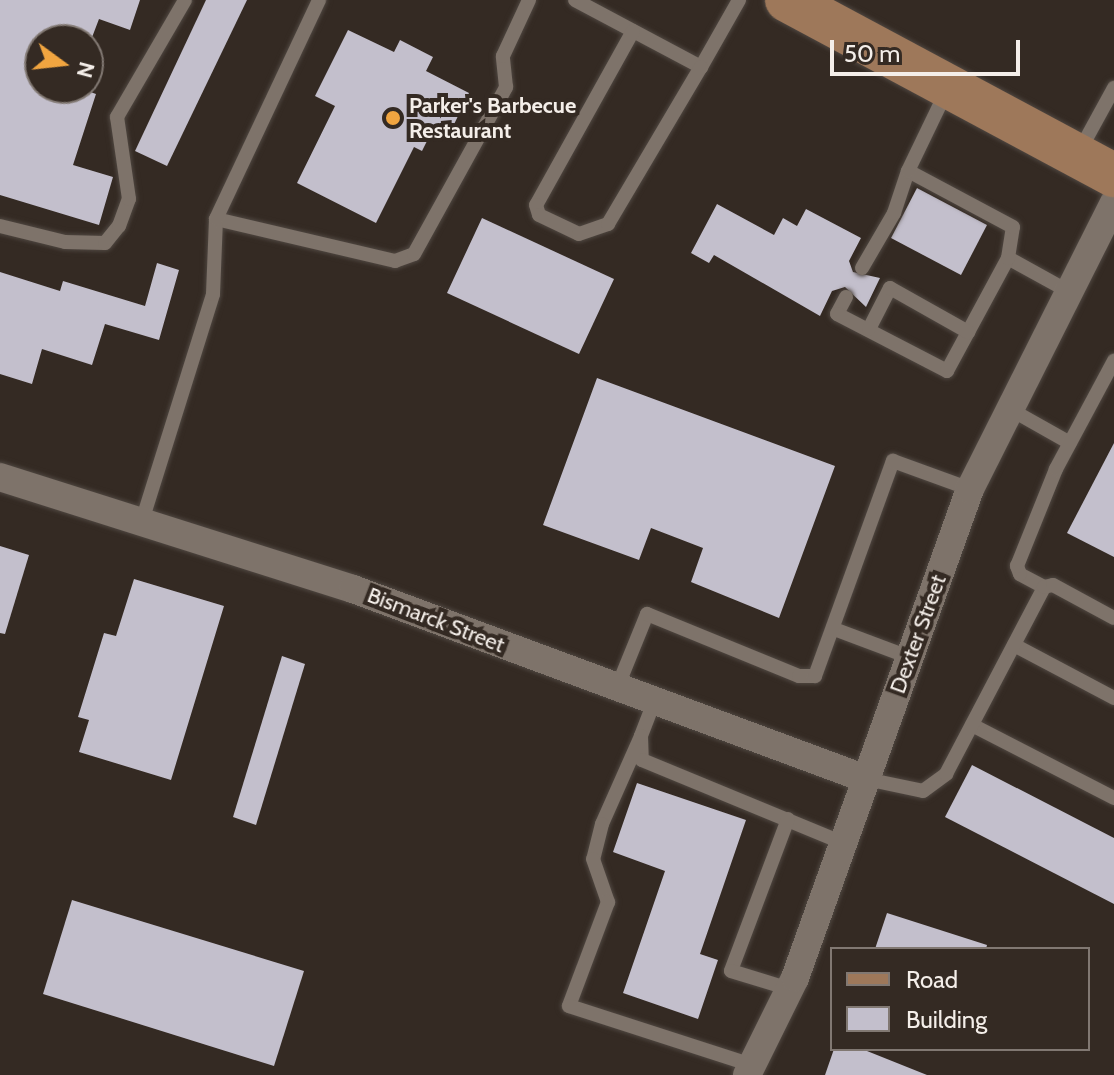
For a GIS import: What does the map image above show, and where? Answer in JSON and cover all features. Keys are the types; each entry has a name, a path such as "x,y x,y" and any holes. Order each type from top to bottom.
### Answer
{"main road":[{"path":"813,6 949,86 1096,165"}],"street":[{"name":"Dexter Street","path":"750,1070 790,989 970,489 1008,408 1114,203"},
{"name":"Bismarck Street","path":"0,477 353,589 866,779"}],"lane":[{"path":"0,226 65,242 105,243 112,235 129,199 117,117 185,0"},
{"path":"142,521 213,294 216,219 319,0"},
{"path":"216,219 395,261 414,254 506,87 503,56 529,0"},
{"path":"575,0 701,67"},
{"path":"633,31 536,205 539,215 579,234 608,224 739,0"},
{"path":"862,268 894,213 908,171 949,86"},
{"path":"1096,165 1114,88"},
{"path":"846,297 837,314 947,371 1008,258 1013,227 908,171"},
{"path":"1008,258 1068,291"},
{"path":"869,329 890,288 968,332"},
{"path":"1114,361 1070,443 1017,566 1020,574 1044,587 1053,585 1114,618"},
{"path":"1008,408 1070,443"},
{"path":"617,688 647,614 799,676 815,676 893,461 970,489"},
{"path":"866,779 931,789 946,774 1044,587"},
{"path":"834,629 909,657"},
{"path":"1014,645 1114,698"},
{"path":"654,702 602,824 593,859 608,902 569,1006 750,1070"},
{"path":"972,725 1114,798"},
{"path":"641,736 642,760 664,773 788,819 795,827 843,843"},
{"path":"788,819 731,971 790,989"}],"building":[{"path":"0,0 140,0 130,30 99,19 97,24 24,24 24,104 93,104 73,165 113,177 99,225 0,195"},
{"path":"206,0 247,0 167,166 135,151"},
{"name":"Parker's Barbecue Restaurant","path":"348,30 394,52 400,40 433,57 426,71 469,93 447,139 432,131 422,151 414,147 376,223 297,183 335,106 315,96"},
{"path":"917,188 987,225 961,275 891,238"},
{"path":"717,204 774,235 783,218 797,226 806,209 861,238 849,261 853,272 880,278 866,307 845,287 832,291 820,316 714,255 709,263 691,253"},
{"path":"482,218 614,279 579,354 447,293"},
{"path":"157,263 179,270 159,340 105,324 92,365 42,349 32,384 0,374 0,272 60,291 63,281 145,306"},
{"path":"597,378 835,466 779,618 691,582 703,548 651,528 639,560 543,525"},
{"path":"1114,443 1114,557 1067,533"},
{"path":"0,546 29,555 5,634 0,633"},
{"path":"134,579 224,606 171,780 79,752 89,720 78,717 104,633 116,636"},
{"path":"282,656 305,664 256,825 233,817"},
{"path":"972,765 1114,838 1114,904 945,817"},
{"path":"637,783 746,820 700,954 718,960 698,1019 623,993 665,871 613,852"},
{"path":"72,900 304,971 274,1066 43,994"},
{"path":"887,913 987,945 986,947 876,947"},
{"path":"833,1051 867,1051 927,1075 825,1075"}],"place":[{"name":"Parker's Barbecue Restaurant","path":"393,118"}]}
